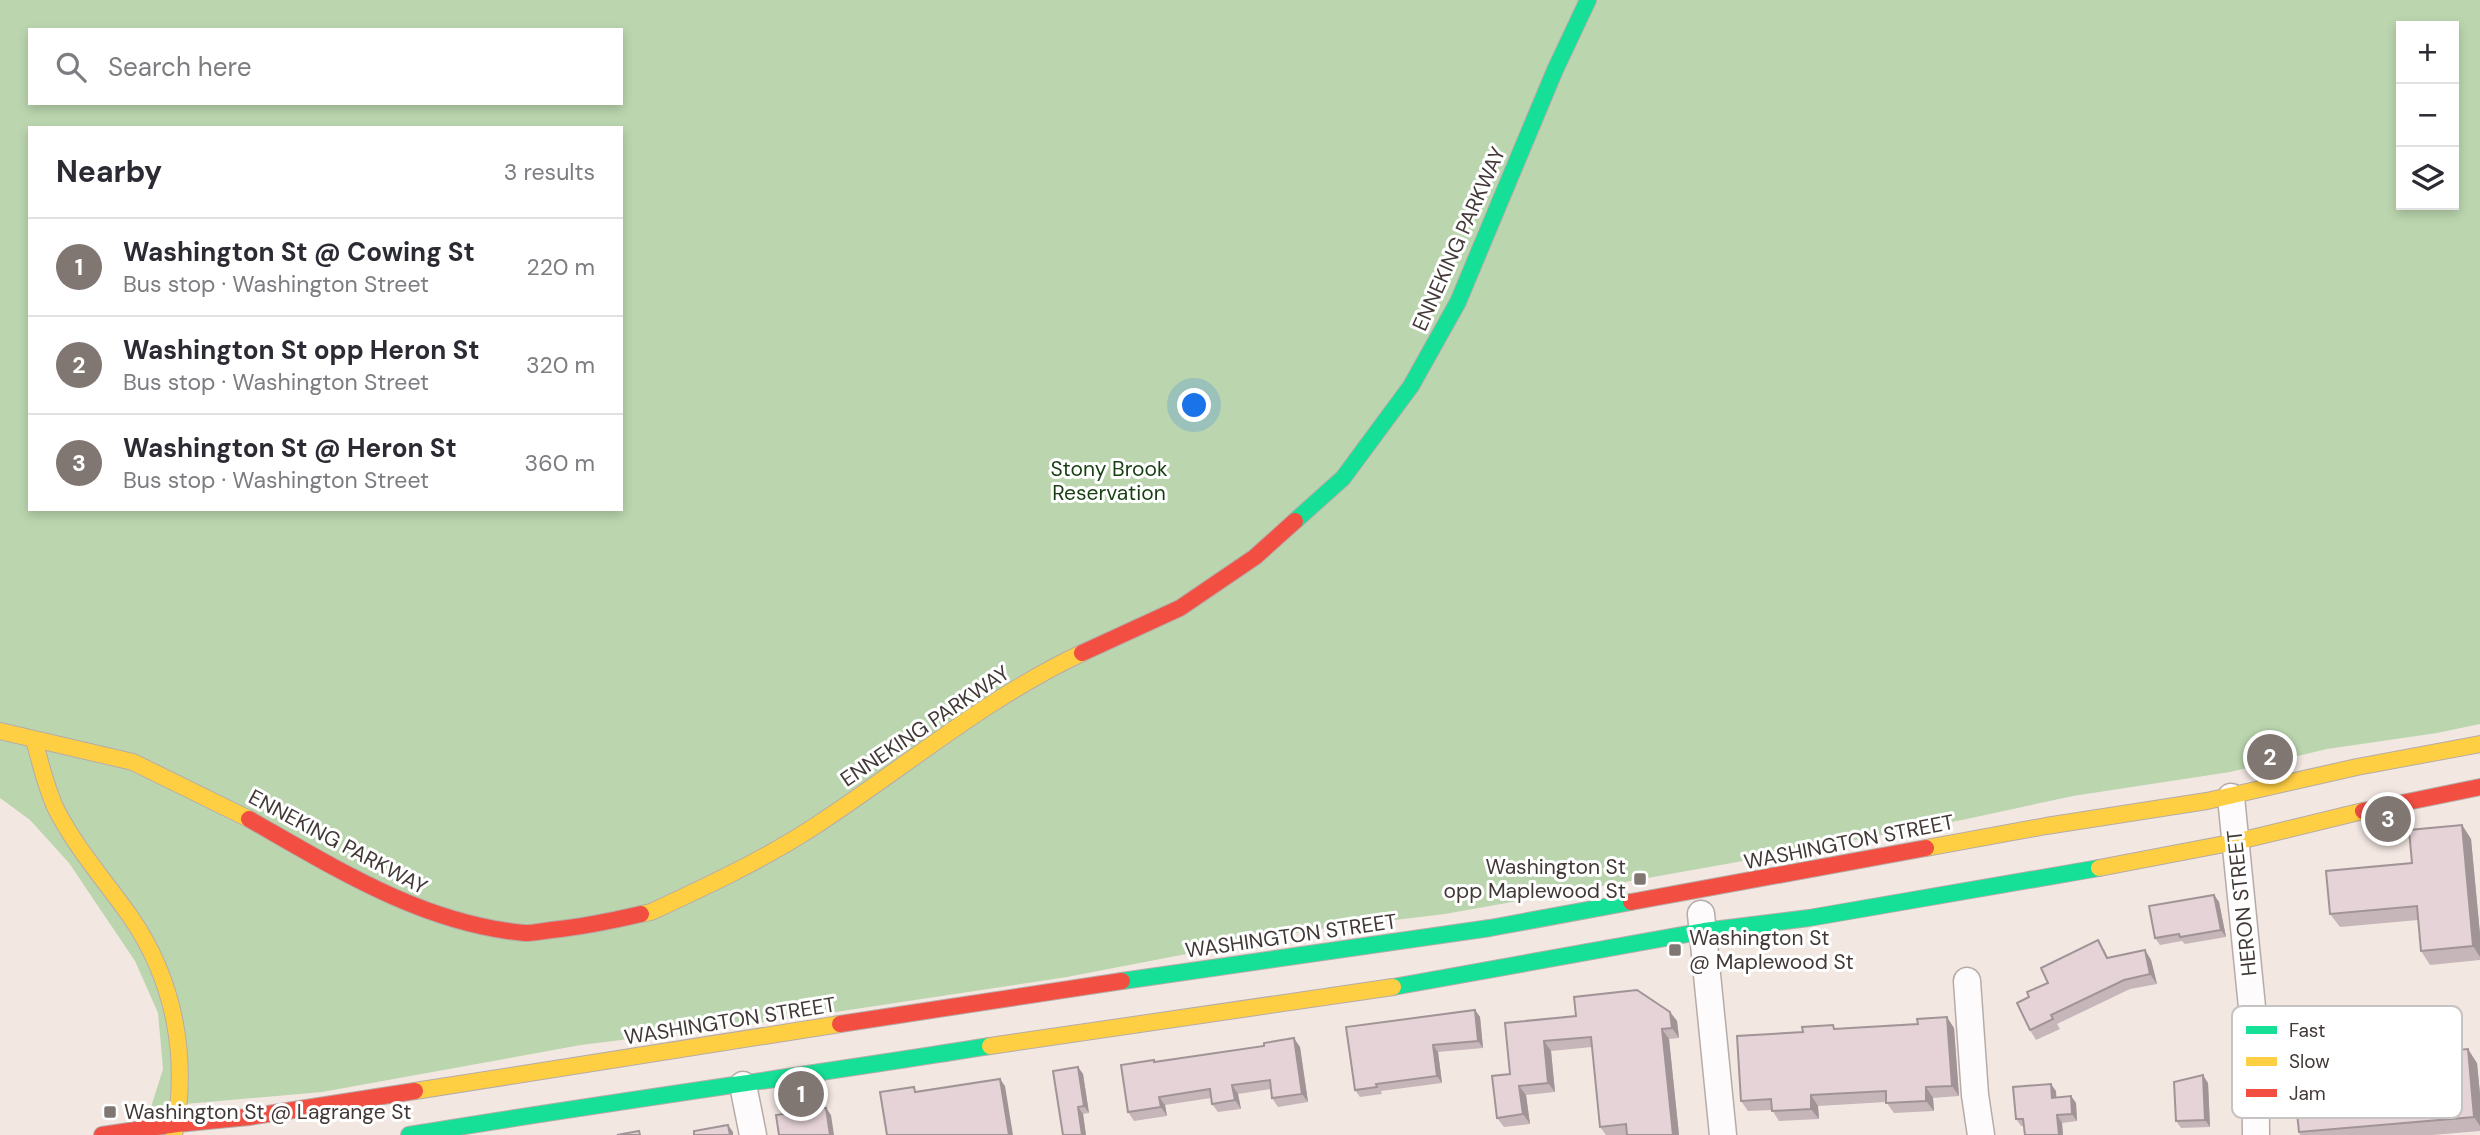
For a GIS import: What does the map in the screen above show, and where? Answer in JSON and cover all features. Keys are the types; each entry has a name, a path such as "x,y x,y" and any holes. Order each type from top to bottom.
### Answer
{"main road":[{"name":"ENNEKING PARKWAY","path":"0,731 133,762 238,813 330,865 425,911 466,923 527,933 592,926 650,912 735,873 815,826 967,720 1055,666 1180,608 1255,557 1343,478 1411,386 1458,302 1555,70 1588,0"},
{"path":"34,740 56,810 139,931 162,972 179,1042 182,1097 175,1129"},
{"name":"WASHINGTON STREET","path":"102,1135 175,1129 1007,999 1477,930 2046,826 2231,796 2357,767 2480,744"},
{"path":"409,1135 495,1128 552,1111 743,1085 825,1070 1407,985 1704,931 1809,918 2235,842 2372,809 2480,787"}],"street":[{"name":"HERON STREET","path":"2231,796 2252,1006"},
{"path":"1697,891 1704,931 1723,1135"},
{"path":"1967,981 1975,1095 1981,1135"},
{"path":"743,1085 752,1135"}],"green space":[{"name":"Stony Brook Reservation","path":"0,0 2480,0 2480,724 2327,749 2230,772 2073,796 1743,861 1445,914 1311,930 1067,977 789,1019 581,1045 322,1092 151,1107 163,1069 158,1013 135,961 69,863 30,820 0,798"}],"building":[{"path":"2462,825 2473,946 2421,951 2417,906 2330,914 2326,871 2412,863 2409,830"},
{"path":"2214,895 2221,930 2155,938 2149,906"},
{"path":"2098,940 2107,958 2145,950 2150,974 2124,980 2051,1015 2053,1019 2030,1030 2017,1003 2029,997 2027,992 2048,983 2041,968"},
{"path":"1637,990 1670,1012 1672,1028 1662,1029 1673,1135 1627,1135 1626,1124 1600,1127 1591,1037 1544,1041 1548,1083 1519,1086 1523,1114 1497,1118 1492,1076 1510,1074 1505,1023 1576,1016 1574,997"},
{"path":"1475,1010 1478,1041 1433,1045 1437,1076 1376,1084 1377,1087 1355,1090 1346,1027"},
{"path":"1947,1017 1952,1086 1926,1087 1926,1101 1886,1103 1886,1091 1811,1095 1811,1109 1772,1111 1771,1099 1741,1101 1737,1036 1803,1032 1802,1027 1833,1025 1834,1029 1918,1024 1917,1019"},
{"path":"1294,1038 1302,1094 1272,1098 1270,1080 1232,1085 1235,1100 1212,1104 1210,1089 1159,1097 1161,1107 1128,1112 1121,1065 1264,1046 1264,1043"},
{"path":"2468,1049 2474,1117 2299,1132 2298,1118 2462,1118 2462,1050"},
{"path":"1078,1067 1084,1106 1078,1107 1082,1135 1063,1135 1053,1071"},
{"path":"2203,1075 2205,1120 2176,1121 2174,1082"},
{"path":"1000,1079 1009,1135 887,1135 880,1092 914,1087 915,1092"},
{"path":"2051,1084 2052,1098 2071,1096 2072,1114 2057,1115 2059,1135 2025,1135 2023,1119 2016,1119 2013,1087"},
{"path":"826,1108 830,1135 779,1135 776,1115"},
{"path":"728,1125 730,1135 694,1135 694,1131"},
{"path":"639,1131 640,1135 617,1135"}],"traffic: fast":[{"path":"1295,521 1343,478 1411,386 1458,302 1555,70 1588,0"},
{"path":"1393,987 1704,931 1809,918 2099,868"},
{"path":"1122,981 1490,928 1631,902"},
{"path":"409,1135 990,1046"}],"traffic: slow":[{"path":"641,914 651,912 714,882 795,838 979,712 1082,653"},
{"path":"0,731 133,762 249,819"},
{"path":"34,740 57,811 82,852 130,916 158,967 168,994 179,1049 180,1077 174,1135"},
{"path":"1926,848 2207,801 2357,767 2480,744"},
{"path":"2099,868 2235,842 2363,811"},
{"path":"990,1046 1393,987"},
{"path":"415,1091 840,1024"}],"traffic: jam":[{"path":"1082,653 1180,608 1255,557 1295,521"},
{"path":"2363,811 2480,787"},
{"path":"249,819 381,891 416,906 487,928 531,933 641,914"},
{"path":"1631,902 1926,848"},
{"path":"840,1024 1122,981"},
{"path":"102,1135 249,1117 415,1091"}],"place":[{"name":"Washington St opp Heron St","path":"2270,757"},
{"name":"Washington St @ Heron St","path":"2388,819"},
{"name":"Washington St opp Maplewood St","path":"1640,879"},
{"name":"Washington St @ Maplewood St","path":"1675,950"},
{"name":"Washington St @ Cowing St","path":"801,1094"},
{"name":"Washington St @ Lagrange St","path":"110,1112"}]}
